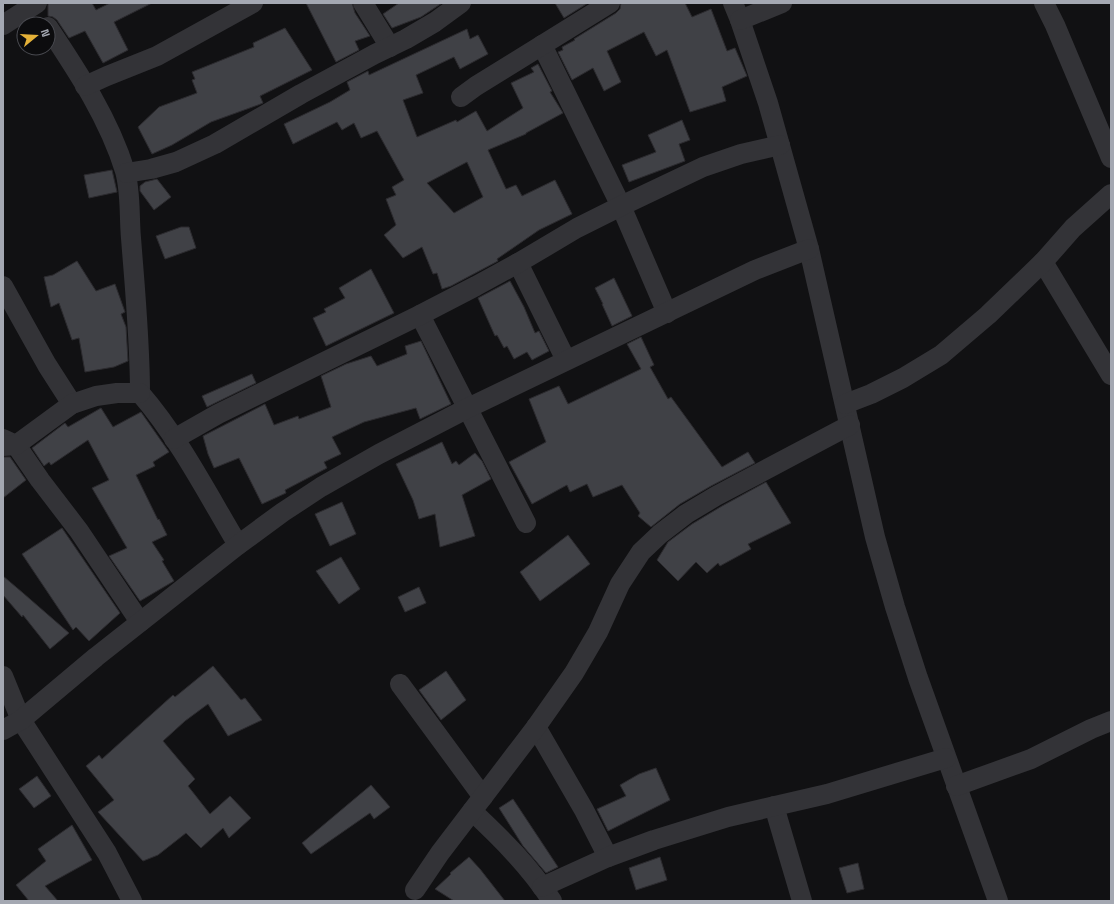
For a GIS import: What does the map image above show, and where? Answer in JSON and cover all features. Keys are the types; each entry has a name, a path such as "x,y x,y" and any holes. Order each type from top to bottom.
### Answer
{"street":[{"path":"85,86 157,56 253,3"},
{"path":"363,3 390,47"},
{"path":"126,173 151,169 176,162 215,144 301,94 406,39 435,22 461,3"},
{"path":"461,98 476,86 610,3"},
{"path":"782,3 736,12 768,103 809,249 876,537 895,607 946,758 998,901"},
{"path":"1044,3 1055,25 1111,158"},
{"path":"3,25 34,4 41,16"},
{"path":"56,40 108,126 126,173 140,350 140,392 158,414 238,545"},
{"path":"542,45 621,206 666,313"},
{"path":"174,439 218,414 420,315 518,263 577,228 621,206 703,167 741,154 780,145"},
{"path":"845,404 871,394 903,378 941,354 988,315 1043,262 1073,228 1111,194"},
{"path":"3,730 21,720 140,622 238,545 283,512 321,487 379,454 566,360 755,270 809,249"},
{"path":"1043,262 1111,375"},
{"path":"518,263 566,360"},
{"path":"3,286 47,365 72,404"},
{"path":"420,315 526,523"},
{"path":"140,392 96,396 72,404 7,443 40,480 79,531 140,622"},
{"path":"415,890 574,673 598,632 620,584 641,552 660,534 710,499 850,424"},
{"path":"3,676 21,720 107,853 132,901"},
{"path":"400,684 497,834 547,894 608,857 654,840 713,822 827,794 946,758"},
{"path":"956,786 1031,759 1091,729 1111,722"},
{"path":"536,726 584,810 608,857"},
{"path":"774,806 802,901"}],"building":[{"path":"48,3 92,3 96,10 110,3 152,3 114,22 128,50 103,63 85,31 69,38 56,19 56,16 48,16"},
{"path":"306,3 352,3 355,13 370,36 355,41 359,50 336,62"},
{"path":"399,3 442,3 421,17 392,28 383,14"},
{"path":"555,3 588,3 564,18"},
{"path":"621,3 685,3 692,17 711,9 727,51 735,48 747,76 722,87 726,101 690,112 667,50 656,56 644,32 607,51 621,82 604,91 593,68 572,80 558,52 563,50 562,47 616,13 620,9"},
{"path":"285,28 312,70 260,96 263,103 211,122 172,145 152,154 138,127 159,107 197,93 192,80 195,79 192,72 254,47 253,43"},
{"path":"467,29 470,39 478,35 488,54 460,69 454,57 416,75 423,93 403,100 417,137 456,120 457,122 476,111 487,131 523,108 511,83 534,72 531,68 538,64 552,91 550,92 563,113 526,134 488,150 506,189 516,185 522,196 555,180 572,214 539,230 497,259 498,261 451,286 442,289 437,273 433,274 422,247 403,258 384,235 396,225 386,199 396,195 392,187 404,180 377,131 361,138 354,123 342,130 337,122 293,144 284,124 330,102 350,90 347,82 368,71 369,75","holes":["467,162 483,197 454,213 427,183"]},
{"path":"682,120 690,140 679,144 685,161 629,182 622,165 656,152 648,135"},
{"path":"112,170 117,192 89,198 84,175"},
{"path":"157,179 171,197 154,210 140,191 140,186 145,182"},
{"path":"181,227 189,227 196,248 165,259 156,236"},
{"path":"77,261 96,291 115,284 125,312 121,314 126,327 128,361 114,367 85,372 79,338 72,340 59,303 51,307 44,277 53,275"},
{"path":"371,269 394,313 326,346 313,318 326,312 324,309 345,298 339,288"},
{"path":"614,278 632,316 612,326 595,288"},
{"path":"510,281 524,307 535,333 539,331 549,351 532,360 527,352 514,359 507,346 504,348 497,335 495,336 478,298"},
{"path":"641,337 654,365 650,367 668,399 671,397 722,467 748,452 755,463 680,504 651,527 638,516 640,513 622,485 593,497 587,484 570,492 567,485 532,504 509,462 546,442 529,399 559,386 568,404 641,369 627,344"},
{"path":"421,341 451,404 420,419 416,408 364,422 332,437 341,454 324,462 327,468 285,490 286,493 262,504 239,458 214,468 203,436 265,404 274,425 298,416 299,419 331,407 321,376 346,364 371,356 377,366 407,354 405,346"},
{"path":"252,374 256,383 207,407 202,396"},
{"path":"101,408 113,427 141,412 169,452 153,462 155,466 136,475 167,535 152,542 164,560 162,561 174,581 140,601 109,556 127,548 92,488 109,480 88,440 51,465 49,462 44,466 32,448 65,423 68,427"},
{"path":"442,442 452,464 456,461 459,465 475,453 482,461 491,479 462,495 475,536 440,547 435,514 419,519 413,500 396,464"},
{"path":"3,457 10,457 26,480 3,498"},
{"path":"766,482 791,523 748,544 751,549 720,566 718,563 707,573 696,562 678,581 657,560 668,542 692,524"},
{"path":"342,502 356,534 330,546 315,514"},
{"path":"62,528 120,613 89,641 76,627 73,630 22,554"},
{"path":"568,535 590,564 540,601 520,572"},
{"path":"341,557 360,589 339,604 316,571"},
{"path":"3,576 69,633 50,649 23,615 22,617 3,595"},
{"path":"419,587 426,603 405,612 398,597"},
{"path":"213,666 241,700 245,698 262,720 228,736 208,704 185,721 163,741 195,779 188,786 210,814 230,796 251,818 229,838 223,828 201,848 186,833 158,855 143,861 98,812 114,800 86,766 99,755 102,759 173,695 175,697"},
{"path":"446,671 466,700 441,720 419,690"},
{"path":"656,768 670,800 608,831 597,809 626,796 620,785 639,774"},
{"path":"37,776 51,796 34,808 19,789"},
{"path":"371,785 390,807 374,819 370,813 311,854 302,843"},
{"path":"513,799 558,867 546,873 523,846 499,808"},
{"path":"72,825 92,860 45,886 58,901 29,901 16,885 46,861 38,849"},
{"path":"469,857 505,901 454,901 435,889 451,874 450,873"},
{"path":"660,857 667,880 636,890 629,868"},
{"path":"858,863 864,889 847,893 839,868"}]}
